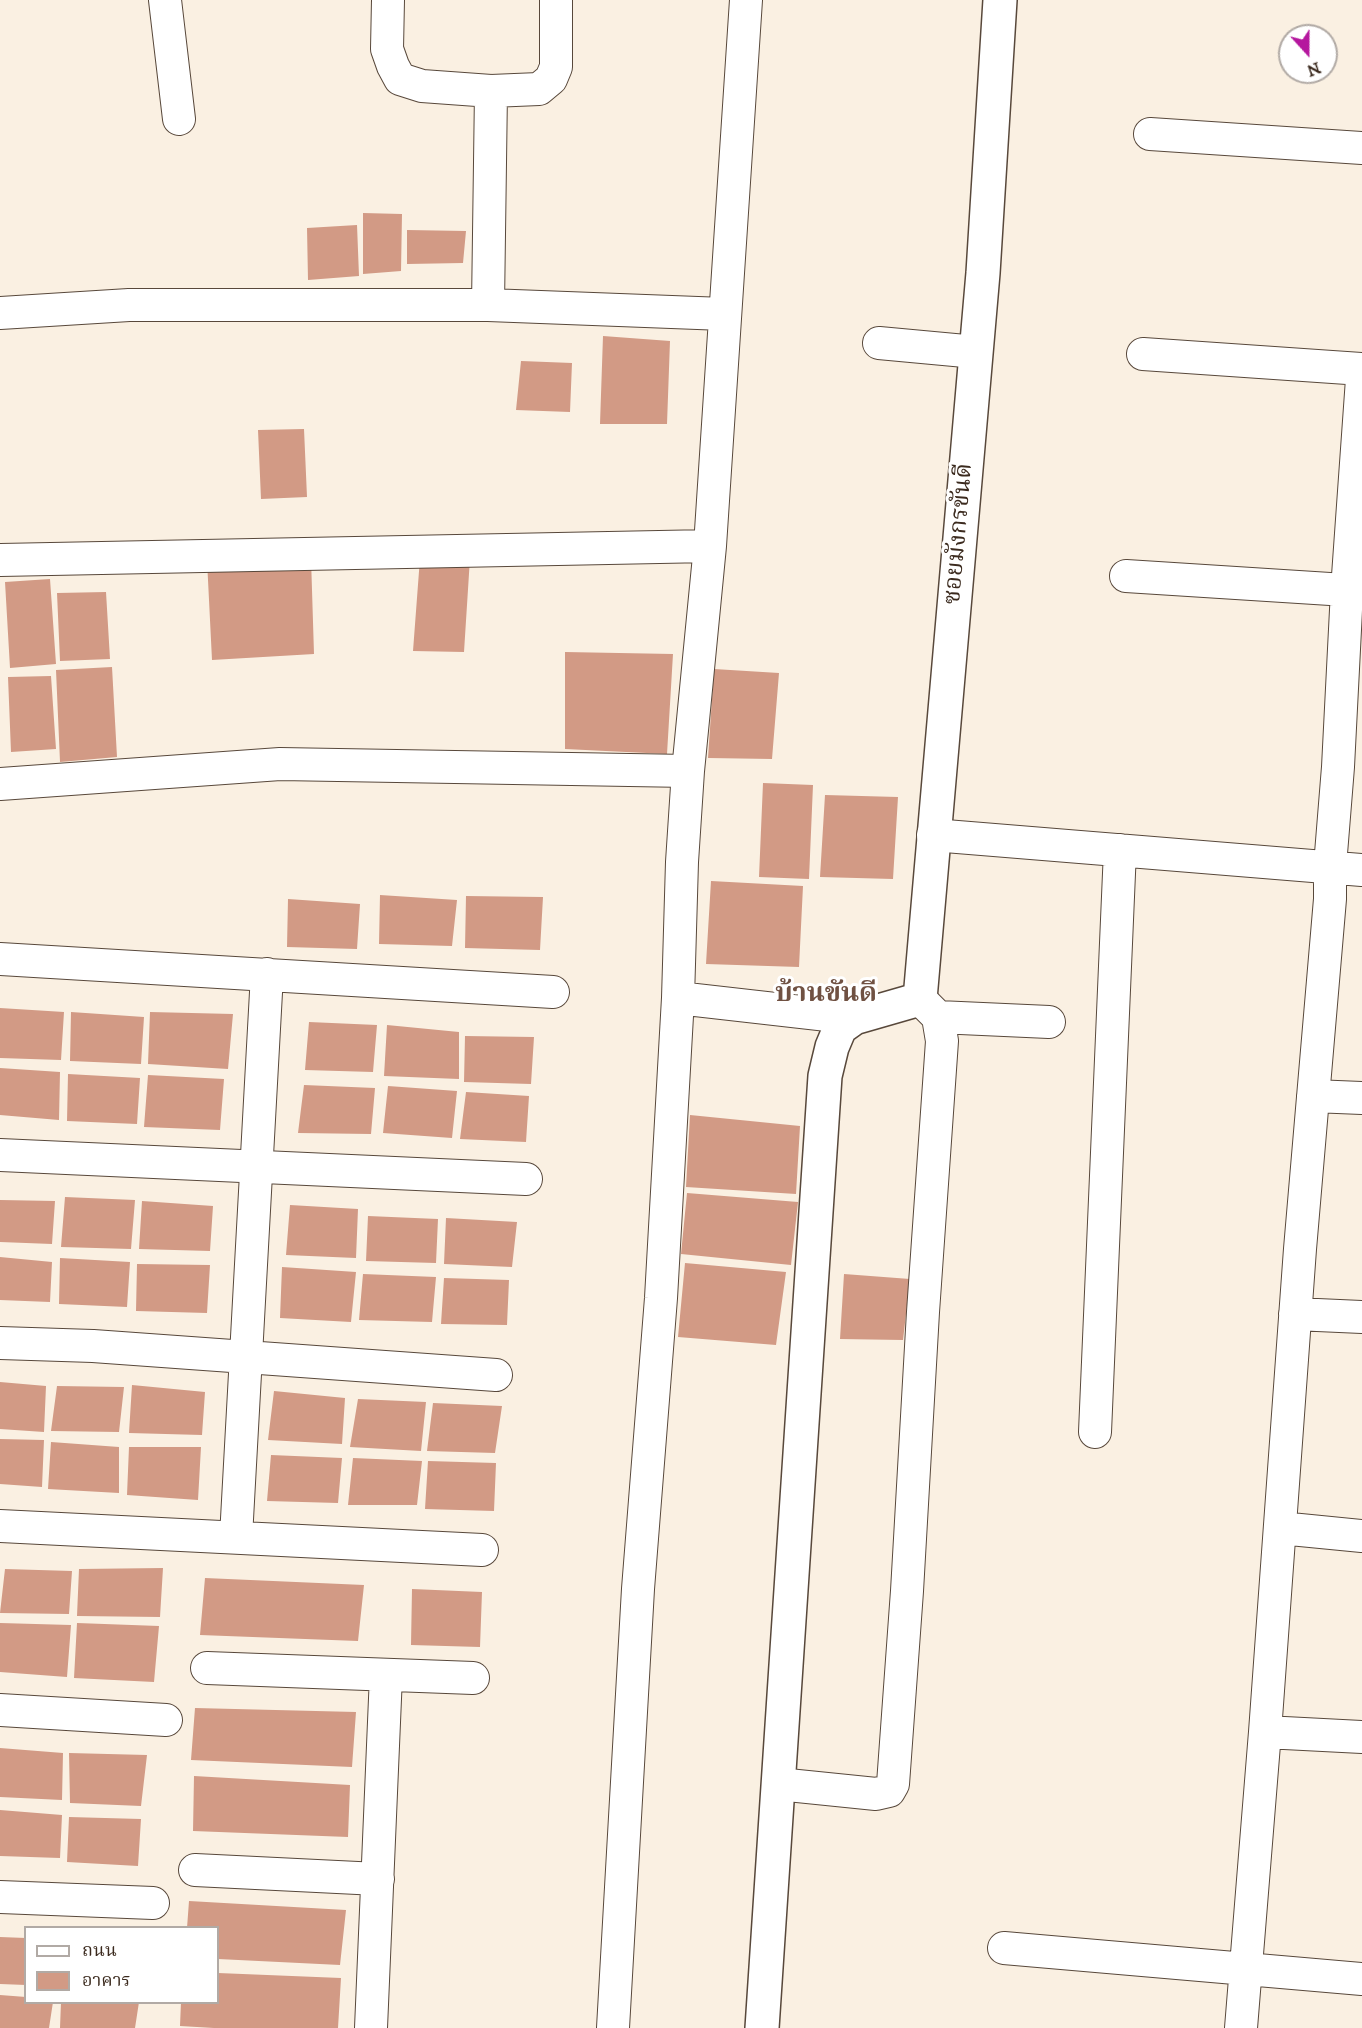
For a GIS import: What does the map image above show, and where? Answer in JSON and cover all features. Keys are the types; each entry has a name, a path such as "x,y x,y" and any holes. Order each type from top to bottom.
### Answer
{"street":[{"path":"165,0 178,119"},
{"path":"388,0 387,49 400,79 422,86 491,91 539,89 551,79 556,67 556,0"},
{"path":"613,2028 638,1601 661,1298 678,998 682,862 688,771 710,546 746,0"},
{"name":"ซอยมังกรขันดี","path":"929,1008 933,835 983,273 1000,0"},
{"path":"488,305 491,91"},
{"path":"1150,134 1362,148"},
{"path":"0,314 129,305 488,305 724,314"},
{"path":"879,343 976,352"},
{"path":"1143,354 1362,369"},
{"path":"1241,2028 1330,899 1330,866 1354,591 1362,379"},
{"path":"0,560 710,546"},
{"path":"1126,576 1354,591"},
{"path":"0,784 280,764 688,771"},
{"path":"933,835 1362,870"},
{"path":"1095,1432 1120,850"},
{"path":"0,959 553,992"},
{"path":"236,1537 267,974"},
{"path":"678,998 854,1018 929,1008 1049,1022"},
{"path":"778,1784 876,1794 889,1791 893,1784 942,1041 929,1008"},
{"path":"762,2028 825,1076 831,1047 840,1028 854,1018"},
{"path":"1313,1096 1362,1098"},
{"path":"0,1155 526,1179"},
{"path":"1296,1314 1362,1317"},
{"path":"0,1343 93,1346 496,1375"},
{"path":"0,1526 482,1550"},
{"path":"1280,1528 1362,1536"},
{"path":"207,1668 473,1678"},
{"path":"371,2028 386,1675"},
{"path":"0,1710 166,1720"},
{"path":"1265,1732 1362,1737"},
{"path":"195,1870 378,1879"},
{"path":"0,1897 153,1903"},
{"path":"1004,1948 1362,1979"}],"building":[{"path":"363,213 402,214 401,271 363,274"},
{"path":"357,225 359,276 308,280 307,228"},
{"path":"407,230 466,231 463,263 407,264"},
{"path":"603,336 670,341 667,424 600,424"},
{"path":"521,361 572,363 570,412 516,410"},
{"path":"304,429 307,497 261,499 258,430"},
{"path":"311,558 314,654 212,660 207,560"},
{"path":"420,558 470,558 464,652 413,651"},
{"path":"50,579 56,664 10,668 5,582"},
{"path":"106,592 110,659 60,661 57,593"},
{"path":"565,652 673,654 667,754 565,749"},
{"path":"112,667 117,757 60,762 56,670"},
{"path":"714,669 779,673 772,759 708,758"},
{"path":"51,676 56,749 11,752 8,677"},
{"path":"763,783 813,785 809,879 759,877"},
{"path":"825,795 898,797 893,879 820,877"},
{"path":"711,881 803,886 799,967 706,964"},
{"path":"380,895 457,900 452,946 379,944"},
{"path":"466,896 543,897 540,950 465,948"},
{"path":"288,899 360,904 357,949 287,947"},
{"path":"0,1008 64,1012 61,1060 0,1058"},
{"path":"71,1012 144,1017 141,1064 70,1061"},
{"path":"150,1012 233,1014 228,1069 148,1064"},
{"path":"309,1022 377,1025 373,1072 305,1070"},
{"path":"387,1025 459,1032 459,1079 384,1076"},
{"path":"465,1036 534,1037 531,1084 464,1082"},
{"path":"0,1068 60,1072 59,1120 0,1115"},
{"path":"68,1074 140,1078 137,1124 67,1121"},
{"path":"148,1075 224,1079 220,1130 144,1127"},
{"path":"304,1085 375,1088 371,1134 298,1133"},
{"path":"388,1086 457,1091 452,1138 383,1133"},
{"path":"466,1092 529,1096 526,1142 460,1139"},
{"path":"690,1115 800,1126 796,1194 686,1187"},
{"path":"687,1193 798,1202 791,1265 681,1254"},
{"path":"65,1197 135,1200 131,1249 61,1247"},
{"path":"0,1200 55,1201 52,1244 0,1242"},
{"path":"142,1201 213,1206 210,1251 139,1249"},
{"path":"290,1205 358,1209 356,1258 286,1255"},
{"path":"368,1216 438,1219 436,1263 366,1261"},
{"path":"446,1218 517,1222 512,1267 444,1264"},
{"path":"0,1257 52,1262 50,1302 0,1300"},
{"path":"60,1258 130,1262 127,1307 59,1304"},
{"path":"685,1263 786,1272 776,1345 678,1337"},
{"path":"137,1264 210,1265 207,1313 136,1311"},
{"path":"282,1267 356,1272 351,1322 280,1318"},
{"path":"363,1274 436,1277 432,1322 359,1320"},
{"path":"844,1274 910,1279 903,1340 840,1339"},
{"path":"444,1278 509,1280 507,1325 441,1324"},
{"path":"0,1382 46,1386 44,1432 0,1429"},
{"path":"132,1385 205,1392 202,1435 129,1433"},
{"path":"57,1386 124,1387 119,1432 51,1431"},
{"path":"274,1391 345,1398 342,1444 268,1440"},
{"path":"358,1399 426,1402 421,1451 350,1447"},
{"path":"433,1403 502,1406 495,1453 427,1451"},
{"path":"0,1439 44,1440 42,1487 0,1484"},
{"path":"51,1442 119,1447 119,1493 48,1489"},
{"path":"129,1447 201,1447 198,1500 127,1495"},
{"path":"271,1455 342,1458 338,1503 267,1501"},
{"path":"353,1458 422,1461 417,1505 348,1505"},
{"path":"428,1461 496,1463 494,1511 425,1509"},
{"path":"163,1568 160,1617 77,1616 79,1569"},
{"path":"5,1569 72,1571 69,1614 0,1613"},
{"path":"205,1578 364,1585 358,1641 200,1635"},
{"path":"412,1589 482,1592 480,1647 411,1645"},
{"path":"0,1623 71,1625 67,1677 0,1672"},
{"path":"77,1623 159,1626 154,1682 74,1678"},
{"path":"195,1708 356,1712 352,1767 191,1760"},
{"path":"0,1748 63,1753 62,1800 0,1797"},
{"path":"69,1753 147,1755 141,1806 70,1803"},
{"path":"194,1776 350,1785 348,1837 193,1831"},
{"path":"0,1810 62,1815 60,1858 0,1856"},
{"path":"69,1817 141,1819 138,1866 67,1862"},
{"path":"189,1901 346,1910 340,1965 219,1959 219,1926 187,1926"},
{"path":"0,1937 24,1938 24,1985 0,1984"},
{"path":"219,1973 341,1978 338,2028 180,2026 181,2004 219,2004"},
{"path":"0,1995 24,1997 24,2004 53,2004 49,2028 0,2028"},
{"path":"61,2004 139,2004 135,2028 60,2028"}],"district":[{"name":"บ้านขันดี","path":"826,995"}]}
